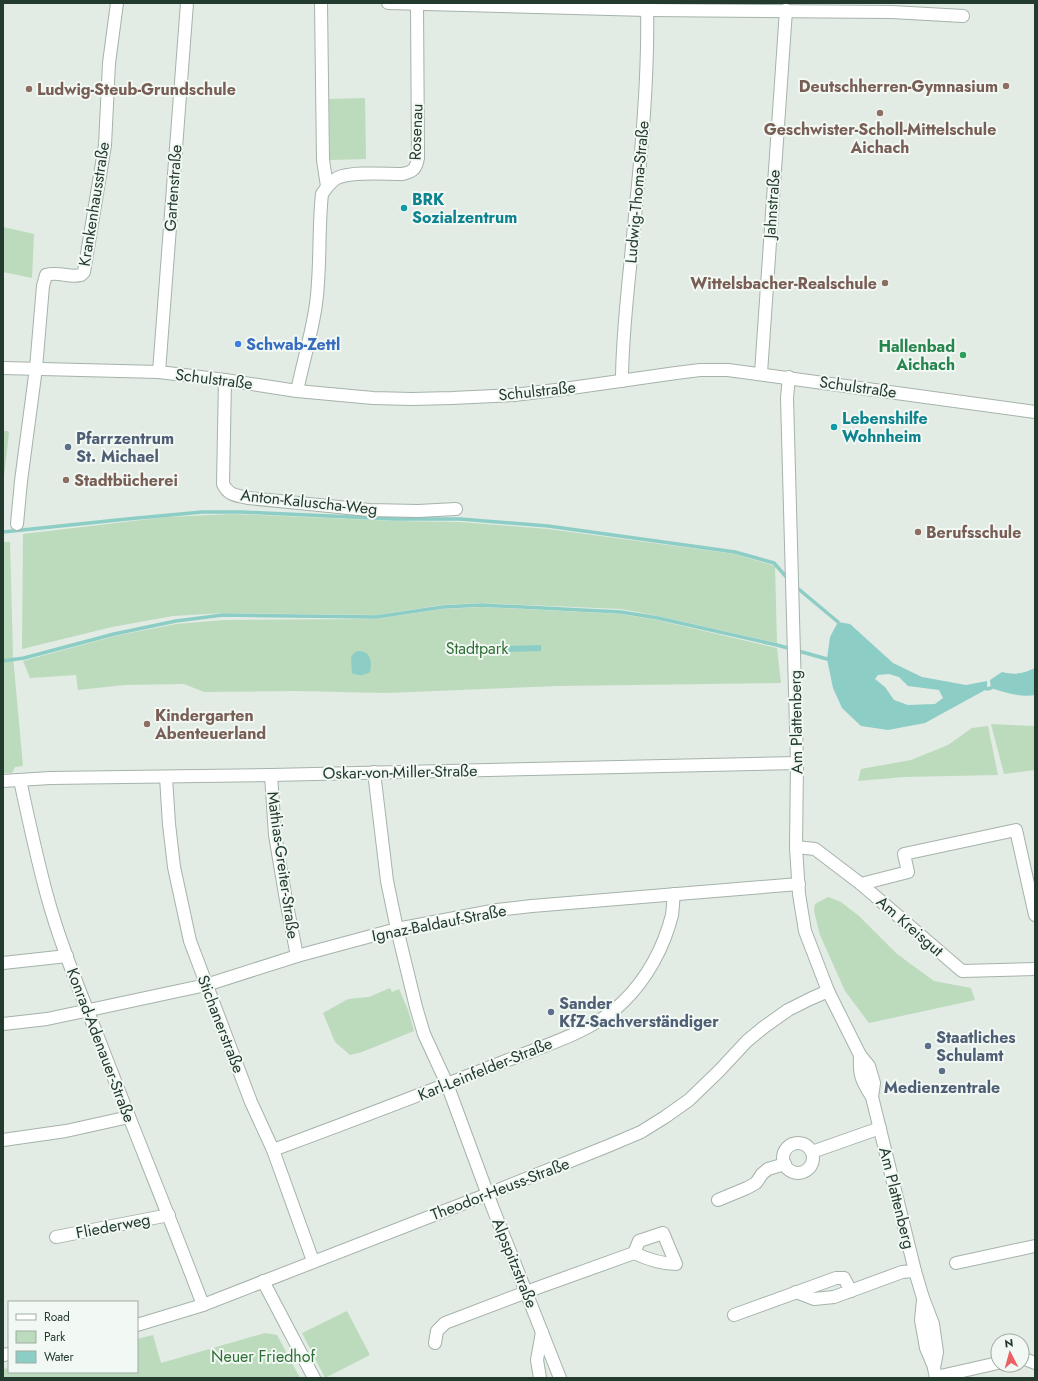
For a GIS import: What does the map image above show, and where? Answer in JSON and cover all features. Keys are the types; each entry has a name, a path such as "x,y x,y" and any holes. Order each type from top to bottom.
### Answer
{"street":[{"name":"Krankenhausstraße","path":"36,368 43,286 46,275 53,272 81,276 84,272 105,145 109,62 117,3"},
{"name":"Gartenstraße","path":"159,372 187,3"},
{"path":"297,391 312,330 316,304 321,204 322,194 327,186 323,160 321,3"},
{"path":"388,3 647,6 892,12 963,16"},
{"name":"Rosenau","path":"327,186 336,179 346,175 402,174 410,172 416,168 418,158 417,4"},
{"name":"Ludwig-Thoma-Straße","path":"622,381 628,288 643,132 647,6"},
{"name":"Jahnstraße","path":"761,373 786,10"},
{"name":"Schulstraße","path":"3,368 159,372 297,391 373,398 452,398 517,394 700,370 728,370 761,373 1035,412"},
{"path":"17,524 36,368"},
{"name":"Am Plattenberg","path":"789,377 786,398 797,763 796,847 805,930 828,991 860,1055 859,1071 863,1084 872,1097 923,1298 920,1320 926,1348 935,1374"},
{"name":"Anton-Kaluscha-Weg","path":"225,380 223,484 226,490 233,495 248,498 369,510 418,511 456,509"},
{"name":"Oskar-von-Miller-Straße","path":"3,781 50,778 270,775 797,763"},
{"name":"Alpspitzstraße","path":"374,772 387,881 396,929 424,1034 447,1084 560,1378"},
{"name":"Mathias-Greiter-Straße","path":"270,775 276,834 286,900 297,956"},
{"name":"Stichanerstraße","path":"166,777 174,867 190,941 252,1102 273,1150 313,1261"},
{"name":"Konrad-Adenauer-Straße","path":"20,780 46,893 67,956 203,1305"},
{"path":"861,884 908,872 904,854 1016,830 1035,915"},
{"name":"Am Kreisgut","path":"796,847 815,849 861,884 962,971 1035,969"},
{"name":"Ignaz-Baldauf-Straße","path":"3,1024 47,1019 206,985 297,956 396,929 497,910 799,884"},
{"name":"Karl-Leinfelder-Straße","path":"273,1150 447,1084 596,1023 623,1002 646,974 663,943 672,914 674,894"},
{"path":"3,963 67,956"},
{"name":"Theodor-Heuss-Straße","path":"138,1325 203,1305 488,1194 640,1132 689,1100 719,1072 747,1041 764,1027 788,1010 828,991"},
{"path":"3,1140 66,1131 129,1118"},
{"path":"812,1152 880,1128"},
{"path":"800,1142 810,1147 812,1152 814,1161 812,1166 805,1172 795,1173 784,1164 784,1154 790,1145 800,1142"},
{"path":"718,1200 747,1188 756,1183 762,1174 768,1169 784,1164"},
{"name":"Fliederweg","path":"56,1237 169,1216"},
{"path":"956,1263 1035,1246"},
{"path":"435,1343 437,1332 445,1323 634,1253"},
{"path":"796,1292 814,1299 834,1298 902,1272 915,1271"},
{"path":"734,1315 836,1278 844,1278 851,1291"},
{"path":"263,1281 314,1378"},
{"path":"540,1378 537,1360 542,1332"},
{"path":"935,1374 990,1364"}],"green space":[{"path":"365,98 366,159 330,160 329,99"},
{"path":"3,227 34,234 32,278 3,272"},
{"path":"3,431 8,431 9,433 3,485"},
{"path":"234,514 395,521 460,522 548,529 735,554 775,566 777,643 621,609 481,603 442,605 376,615 224,613 173,616 112,627 22,649 23,534 167,517"},
{"path":"3,542 10,542 13,657 23,766 15,767 12,773 3,773"},
{"name":"Stadtpark","path":"482,607 621,614 657,620 777,648 781,683 558,686 385,693 296,691 204,692 184,684 124,685 78,690 76,675 30,678 23,661 115,636 176,624 223,620 376,619 443,609"},
{"path":"991,724 1035,726 1035,770 1004,774"},
{"path":"988,726 998,775 904,777 858,781 861,769 911,760 948,745 972,728"},
{"path":"828,897 841,902 859,916 897,954 934,981 971,988 975,1000 869,1023 845,991 820,935 814,911 815,904"},
{"path":"390,988 392,992 399,989 408,1010 414,1031 362,1052 350,1055 335,1042 323,1013 348,999 369,997"},
{"path":"347,1311 370,1355 325,1378 302,1333"},
{"name":"Neuer Friedhof","path":"265,1333 277,1335 300,1378 3,1378 3,1369 8,1368 8,1373 138,1373 138,1339 153,1335 161,1363"}],"water":[{"path":"838,622 850,624 893,663 922,677 966,685 987,681 987,689 925,723 888,730 861,726 842,708 833,688 827,659 830,637","holes":["889,674 899,677 908,686 939,690 943,698 935,704 908,705 894,700 885,687 875,679 878,675"]},
{"path":"541,645 541,651 507,652 507,646"},
{"path":"358,651 366,653 371,661 370,672 363,675 352,673 351,657"},
{"path":"1035,668 1035,695 1018,695 991,688 990,680 1002,672 1019,673 1027,672"}],"waterway":[{"path":"3,532 202,512 242,512 394,519 460,519 548,526 735,552 774,563 789,580"},
{"path":"795,586 838,622"},
{"path":"3,661 24,658 114,634 176,621 223,615 376,617 443,607 481,605 621,612 658,618 777,645 827,659"},
{"path":"987,689 991,688"}],"place":[{"name":"Deutschherren-Gymnasium","path":"1006,86"},
{"name":"Ludwig-Steub-Grundschule","path":"29,89"},
{"name":"Geschwister-Scholl-Mittelschule Aichach","path":"880,113"},
{"name":"BRK Sozialzentrum","path":"404,208"},
{"name":"Wittelsbacher-Realschule","path":"885,283"},
{"name":"Schwab-Zettl","path":"238,344"},
{"name":"Hallenbad Aichach","path":"963,355"},
{"name":"Lebenshilfe Wohnheim","path":"834,427"},
{"name":"Pfarrzentrum St. Michael","path":"68,447"},
{"name":"Stadtbücherei","path":"66,480"},
{"name":"Berufsschule","path":"918,532"},
{"name":"Kindergarten Abenteuerland","path":"147,724"},
{"name":"Sander KfZ-Sachverständiger","path":"551,1012"},
{"name":"Staatliches Schulamt","path":"928,1046"},
{"name":"Medienzentrale","path":"942,1071"}]}
